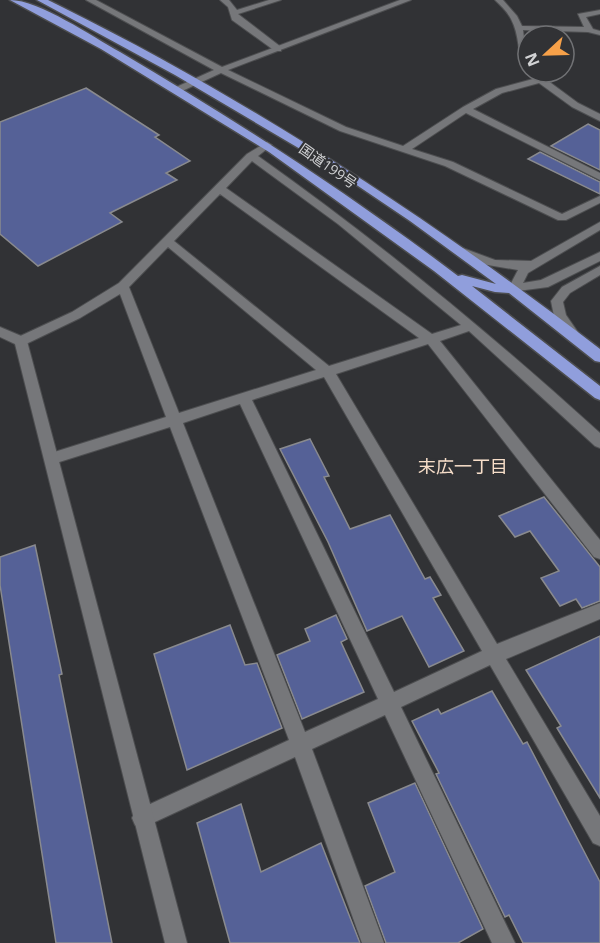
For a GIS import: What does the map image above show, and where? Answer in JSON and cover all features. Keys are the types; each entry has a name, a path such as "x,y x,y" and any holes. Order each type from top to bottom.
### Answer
{"highway":[{"name":"国道199号","path":"14,0 78,32 267,145 449,273 600,394"},
{"name":"国道199号","path":"40,0 93,26 193,82 342,170 514,290 600,357"},
{"path":"449,273 474,284 514,290 514,305 520,321 536,342"}],"street":[{"path":"90,0 221,70 343,129 449,164 562,218 600,198"},
{"path":"224,0 232,6 236,18 278,49"},
{"path":"234,13 277,0"},
{"path":"177,90 221,70 407,0"},
{"path":"499,0 510,9 519,24"},
{"path":"590,30 581,16 600,12"},
{"path":"576,30 600,33"},
{"path":"405,149 466,109 499,91 524,84"},
{"path":"545,84 600,118"},
{"path":"466,109 600,177"},
{"path":"0,332 21,341 76,315 123,286 169,242 250,156 267,145"},
{"path":"250,156 298,189 471,326 600,442"},
{"path":"219,188 432,339 600,552"},
{"path":"600,225 531,265 518,277 514,290 544,284 600,256"},
{"path":"169,242 328,372 600,836"},
{"path":"460,251 494,264 509,267 531,265"},
{"path":"579,340 560,316 558,301 566,290 600,270"},
{"path":"123,286 301,746 373,943"},
{"path":"53,458 471,326"},
{"path":"21,341 53,458 142,818 176,943"},
{"path":"244,398 504,943"},
{"path":"142,818 493,656 600,611"}],"building":[{"path":"86,88 159,135 155,137 190,161 166,173 177,180 110,213 122,222 38,266 0,234 0,122"},
{"path":"588,124 600,130 600,170 551,146"},
{"path":"540,152 600,182 600,194 528,159"},
{"path":"310,439 329,476 324,477 350,529 390,515 425,579 430,577 441,595 433,598 464,651 429,667 402,616 367,631 328,542 280,449"},
{"path":"544,497 600,567 600,601 582,608 576,599 560,606 541,578 559,571 530,531 515,537 499,516"},
{"path":"35,545 62,674 59,675 112,943 56,943 0,585 0,557"},
{"path":"336,615 347,639 341,642 364,692 302,719 277,655 310,641 305,629"},
{"path":"230,625 245,665 257,663 282,728 187,770 154,654"},
{"path":"600,636 600,798 557,728 561,726 526,670"},
{"path":"492,691 523,744 527,742 600,882 600,943 523,943 509,915 505,917 436,774 439,773 412,721 438,709 441,714"},
{"path":"415,783 483,929 458,943 386,943 365,886 395,872 368,803"},
{"path":"241,804 261,872 321,843 360,943 230,943 197,823"}],"district":[{"name":"末広一丁目","path":"463,467"}]}
